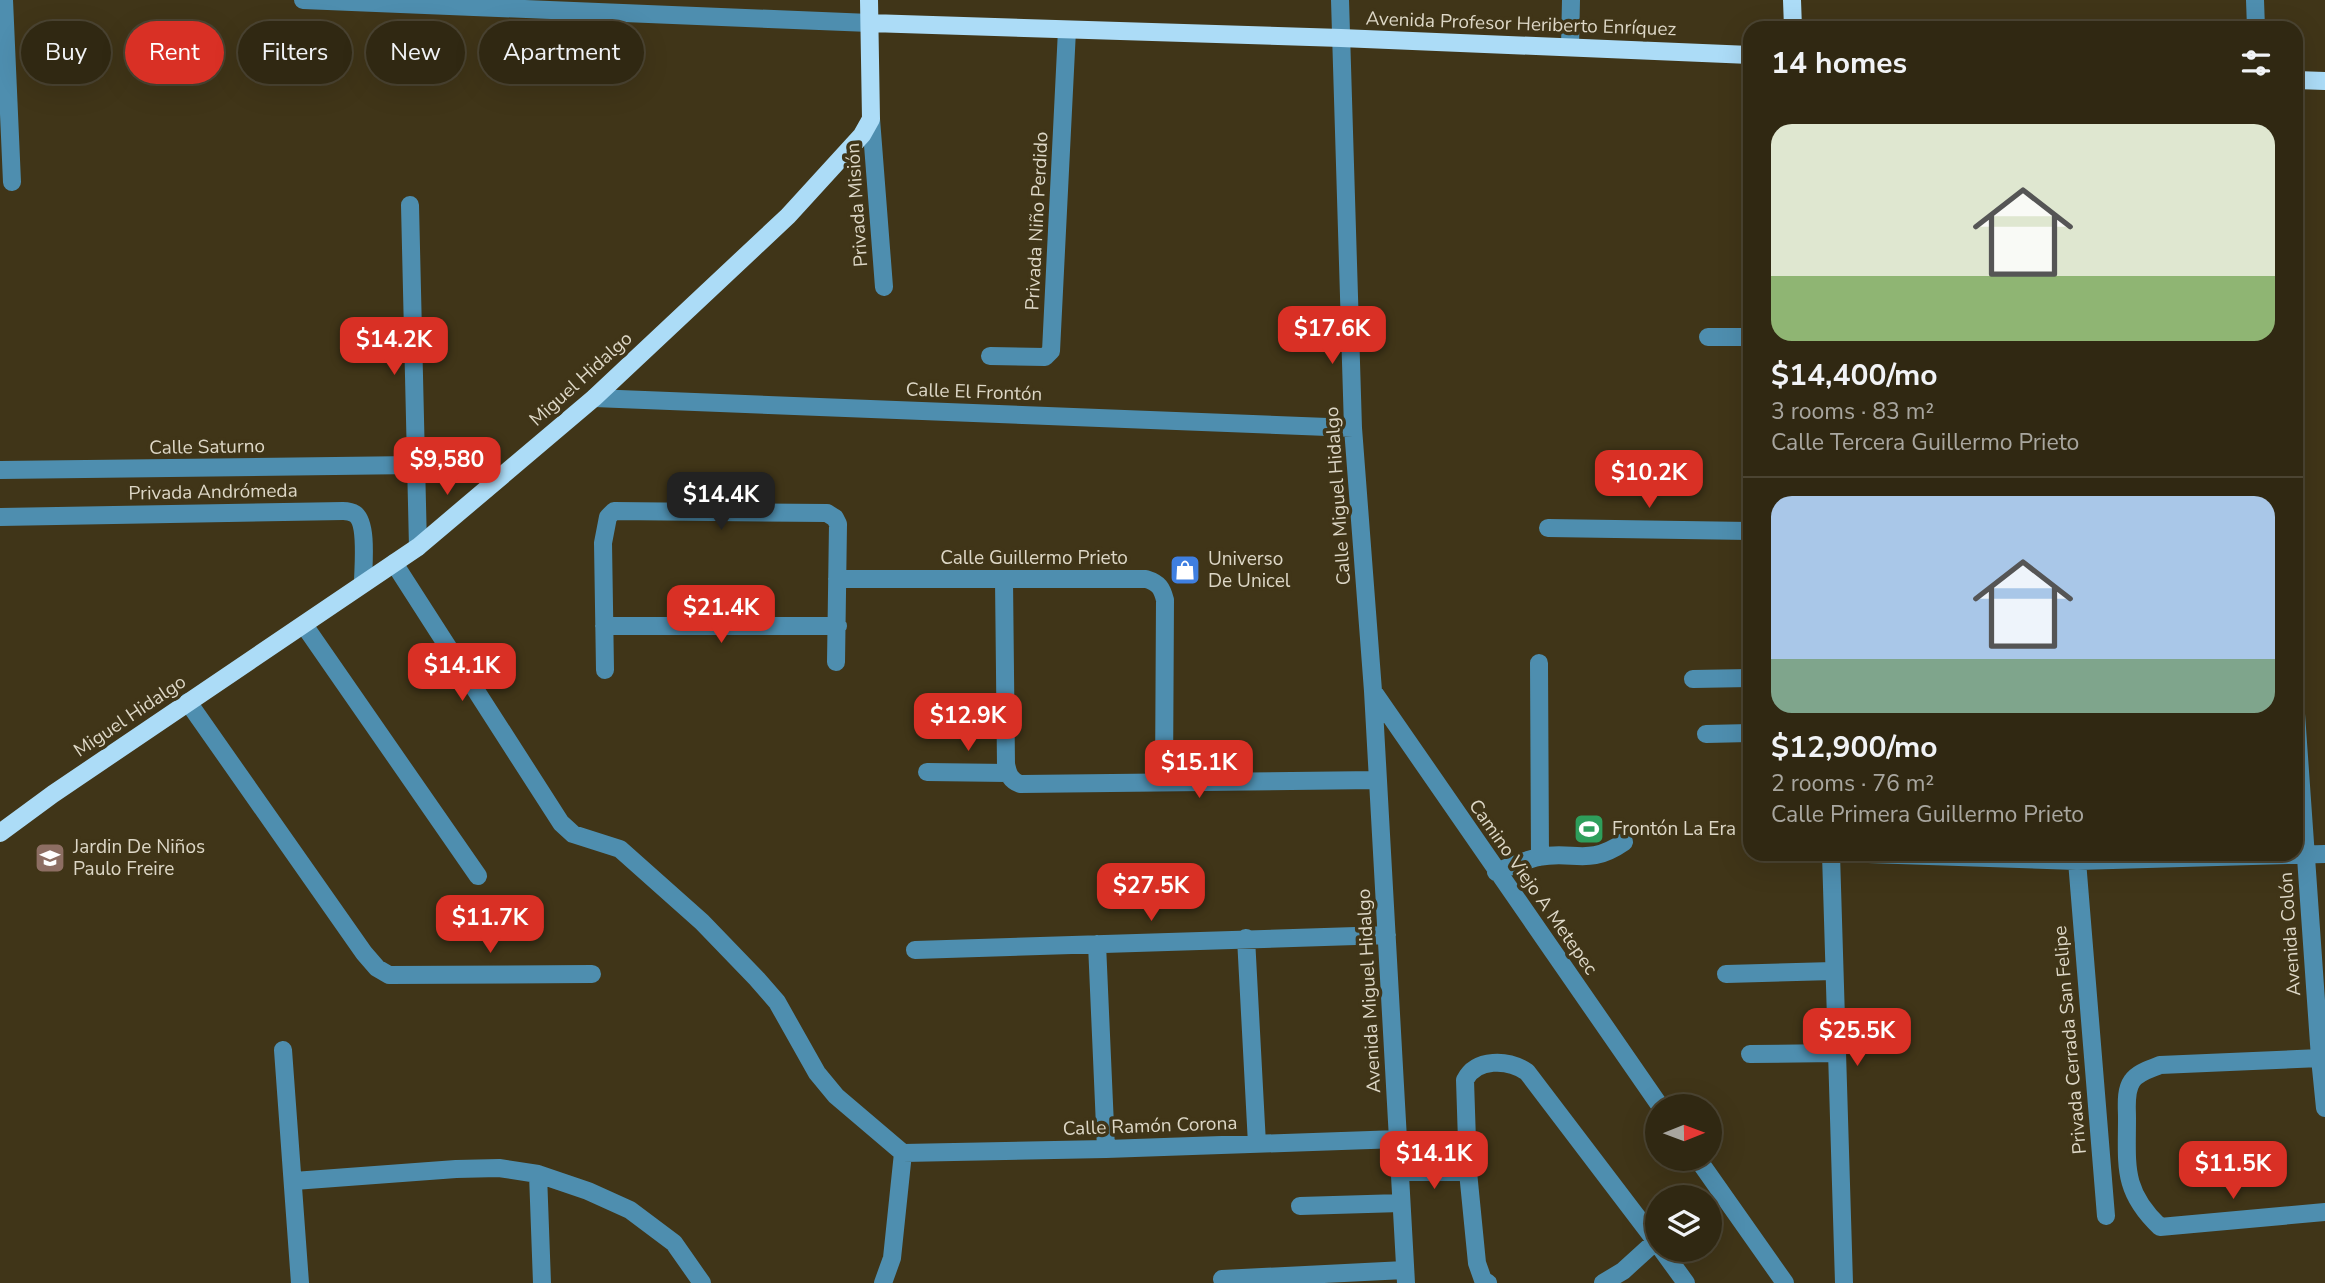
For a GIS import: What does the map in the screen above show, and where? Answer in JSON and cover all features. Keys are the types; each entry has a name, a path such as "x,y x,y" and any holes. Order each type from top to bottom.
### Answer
{"main road":[{"path":"869,0 871,119"},
{"path":"1792,0 1793,21"},
{"name":"Avenida Profesor Heriberto Enríquez","path":"870,23 1743,55"},
{"path":"2303,80 2325,81"},
{"name":"Miguel Hidalgo","path":"0,833 53,794 418,547 594,398 788,216 862,135 871,119"}],"street":[{"path":"4,0 12,182"},
{"path":"303,0 631,6 870,23"},
{"name":"Calle Miguel Hidalgo","path":"1340,0 1353,428 1377,780"},
{"path":"1570,47 1571,0"},
{"path":"2255,0 2256,21"},
{"name":"Privada Niño Perdido","path":"990,356 1041,357 1049,355 1051,351 1067,30"},
{"name":"Privada Misión","path":"871,119 884,287"},
{"path":"410,205 418,547"},
{"path":"1708,337 1743,337"},
{"name":"Calle El Frontón","path":"594,398 1353,428"},
{"name":"Calle Saturno","path":"0,470 415,465"},
{"name":"Privada Andrómeda","path":"0,517 343,511 354,514 359,520 363,544 363,583"},
{"path":"605,670 603,543 608,517 614,511 827,513 835,518 838,524 836,662"},
{"path":"1548,528 1743,531"},
{"path":"394,563 561,823 573,834 620,849 702,922 777,1002 817,1073 836,1096 903,1153 892,1258 883,1283"},
{"name":"Calle Guillermo Prieto","path":"837,579 1154,581 1163,589 1166,600 1164,780"},
{"path":"1004,580 1014,778"},
{"path":"304,625 478,876"},
{"path":"604,626 838,626"},
{"path":"1539,663 1540,857"},
{"path":"1693,679 1743,678"},
{"name":"Camino Viejo A Metepec","path":"1373,691 1652,1094"},
{"path":"188,702 365,953 382,973 592,974"},
{"path":"1706,734 1743,733"},
{"path":"927,772 1014,778 1377,780"},
{"name":"Avenida Miguel Hidalgo","path":"1377,780 1406,1277"},
{"name":"Avenida Colón","path":"2303,813 2325,1108"},
{"path":"1496,872 1540,857 1596,856 1608,853 1624,842"},
{"path":"2303,855 2325,854"},
{"path":"1831,861 1844,1283"},
{"name":"Privada Cerrada San Felipe","path":"2077,861 2106,1216"},
{"path":"915,950 1387,935"},
{"path":"1246,938 1257,1144"},
{"path":"1097,944 1106,1149"},
{"path":"1726,974 1833,971"},
{"path":"283,1050 300,1283"},
{"path":"1749,1054 1838,1053"},
{"path":"2320,1058 2160,1065 2144,1071 2133,1080 2127,1093 2127,1172 2142,1210 2160,1227 2325,1212"},
{"path":"1488,1283 1483,1280 1477,1263 1468,1172 1465,1080 1474,1068 1481,1065 1504,1062 1516,1064 1536,1082 1645,1228"},
{"name":"Calle Ramón Corona","path":"903,1153 1399,1139"},
{"path":"294,1181 457,1169 499,1168 538,1174 588,1191 630,1210 674,1243 702,1283"},
{"path":"1706,1171 1784,1283"},
{"path":"1400,1172 1468,1172"},
{"path":"538,1174 542,1283"},
{"path":"1300,1206 1401,1203"},
{"path":"1603,1283 1645,1255"},
{"path":"1671,1262 1686,1283"},
{"path":"1223,1279 1406,1277"}],"place":[{"name":"Universo De Unicel","path":"1185,570"},
{"name":"Frontón La Era","path":"1589,829"},
{"name":"Jardin De Niños Paulo Freire","path":"50,858"}]}
